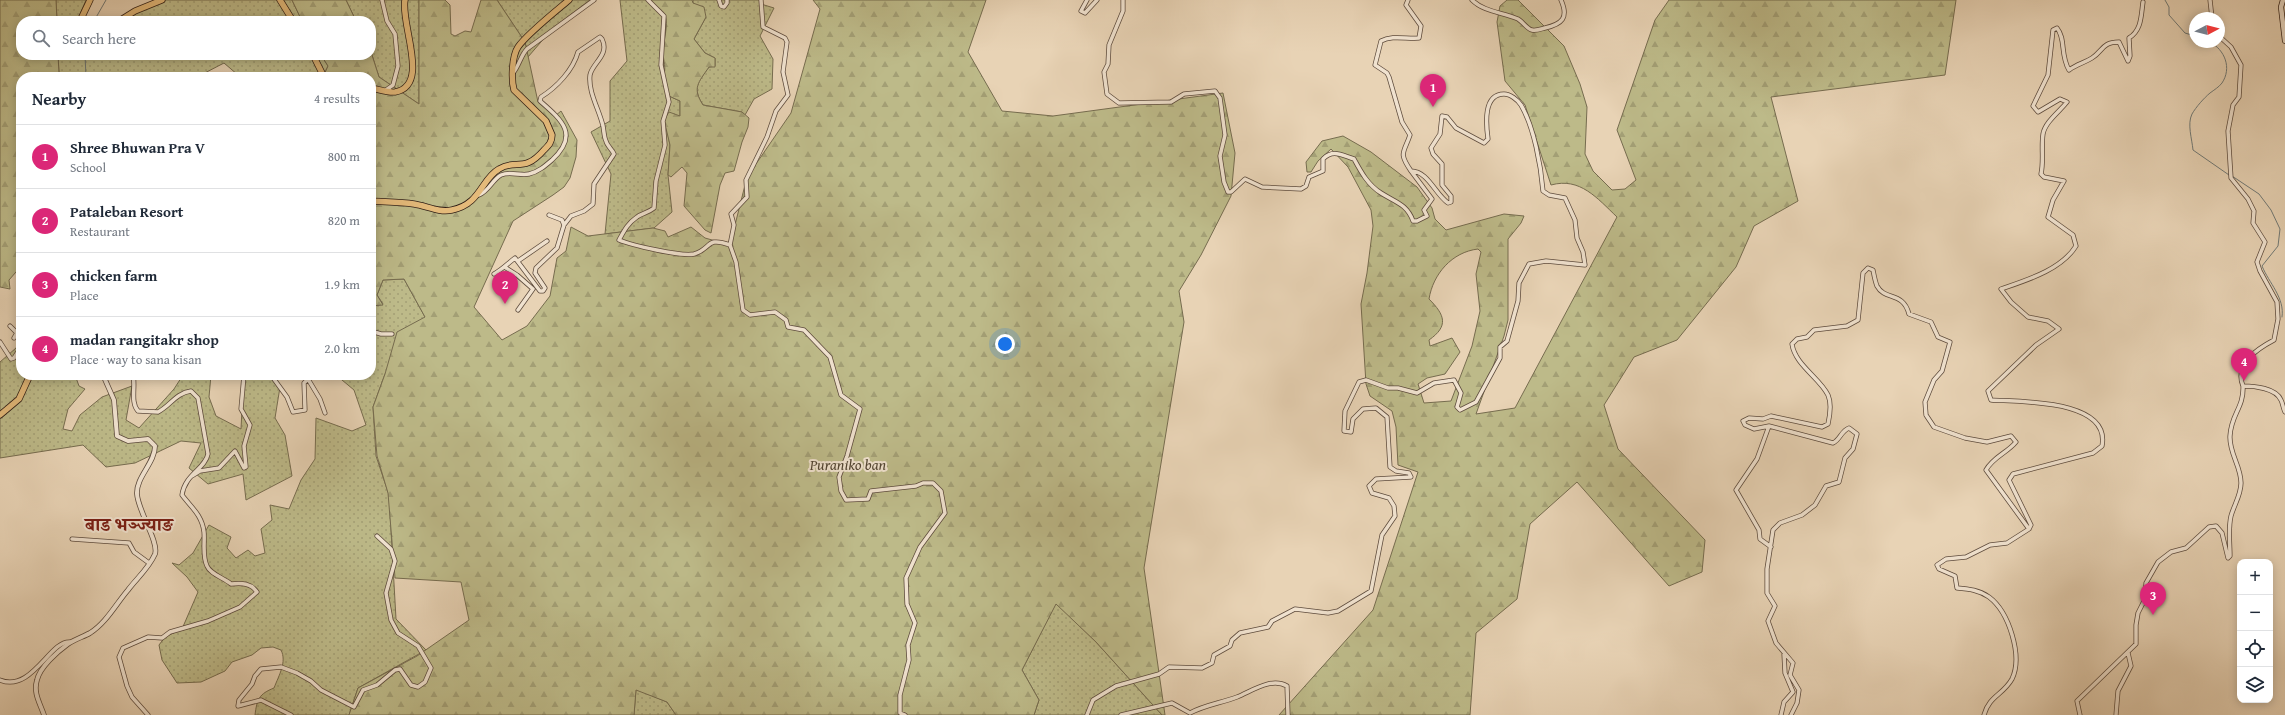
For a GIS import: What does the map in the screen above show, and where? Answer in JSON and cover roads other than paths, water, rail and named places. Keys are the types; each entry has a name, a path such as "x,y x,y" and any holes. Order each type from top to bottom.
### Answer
{"highway":[{"path":"82,16 90,0"},
{"path":"127,16 162,0"},
{"path":"280,0 290,16"},
{"path":"376,89 394,92 403,89 412,79 414,73 405,0"},
{"path":"376,201 414,204 437,210 448,210 461,207 479,195 492,174 502,167 530,164 536,160 552,139 551,129 546,121 514,90 513,73 518,48 569,0"},
{"path":"315,60 321,72"},
{"path":"0,415 15,404 23,392 28,380"},
{"path":"0,410 15,404"}],"main road":[{"path":"2283,0 2281,7 2285,41"}],"street":[{"path":"382,0 387,21 395,34 398,66 393,85 386,90"},
{"path":"513,73 520,64 524,52 527,49 594,0"},
{"path":"648,0 664,16 661,65 669,102 663,120 665,145 656,182 654,208 647,214 638,216 626,227 619,240 680,254 695,254 710,243 718,241 730,245"},
{"path":"719,0 721,6 724,7 727,4 726,0"},
{"path":"761,0 763,27 784,38 787,42 784,72 788,95 776,111 768,137 746,180 747,198 731,214 734,225 730,245 736,262 743,310 750,315 775,312 786,320 788,327 804,330 830,356 841,395 860,409 848,456 839,477 841,492 846,500 868,500 871,491 916,486 923,483 933,483 941,491 945,513 920,547 906,578 907,604 915,623 908,645 909,660 900,695 900,713 905,715"},
{"path":"1087,0 1081,11 1085,14 1097,0"},
{"path":"1123,0 1123,11 1109,45 1108,64 1104,72 1107,94 1119,103 1171,102 1184,94 1215,91 1220,98 1225,135 1220,156 1224,182 1228,192 1231,192 1245,179 1262,187 1301,189 1306,186 1309,177 1323,170 1323,159 1329,153 1334,152 1354,159 1365,179 1381,193 1396,200 1410,211 1413,221 1417,221 1427,216 1424,210 1432,200 1403,157 1403,149 1409,138 1409,132 1402,122 1387,73 1375,65 1381,41 1389,37 1404,39 1419,38 1420,26 1406,5 1408,0"},
{"path":"1472,0 1484,9 1507,15 1525,22 1530,30 1557,25 1564,13 1561,0"},
{"path":"2210,0 2211,12"},
{"path":"1984,715 1989,702 2000,693 2012,679 2016,662 2016,644 2000,609 1990,598 1974,589 1957,588 1955,576 1939,569 1937,565 1946,560 1966,557 1990,545 2007,543 2029,529 2031,525 2009,480 2013,474 2038,469 2093,453 2102,446 2104,436 2097,425 2082,412 2058,404 1991,400 1988,391 2036,344 2059,329 2048,321 2028,317 2011,302 2001,289 2036,277 2071,254 2076,246 2073,235 2048,217 2053,200 2064,181 2044,177 2041,174 2044,162 2043,133 2048,123 2067,102 2060,98 2038,112 2033,106 2048,75 2053,30 2057,28 2061,33 2063,61 2069,70 2077,63 2092,58 2103,46 2111,42 2118,42 2128,61 2130,56 2129,38 2135,34 2139,27 2144,1"},
{"path":"479,195 488,190 502,175 530,174 543,168 561,151 566,143 566,131 562,121 540,101 541,97 564,78 576,61 578,52 600,37 604,46 598,64 590,73 590,86 603,126 606,142 614,154 594,184 593,204 584,211 571,216 564,225 557,248 536,268 535,273 545,288 542,291 540,291 515,258 508,263 506,268 494,274"},
{"path":"2080,715 2078,701 2136,644 2136,624 2138,613 2145,599 2146,583 2158,562 2171,552 2186,548 2209,527 2216,526 2222,533 2228,558 2230,556 2230,516 2239,495 2241,483 2237,467 2230,450 2230,436 2232,421 2242,404 2243,386 2240,381 2244,363 2256,350 2274,340 2278,319 2277,302 2260,271 2257,262 2265,242 2253,223 2254,211 2248,199 2231,178 2229,171 2229,118 2233,104 2239,97 2242,65 2231,47 2225,42"},
{"path":"1087,715 1093,700 1116,686 1159,674 1169,667 1202,668 1212,663 1214,655 1230,646 1232,640 1240,633 1268,627 1272,621 1295,609 1328,613 1338,611 1371,590 1382,535 1395,516 1394,506 1389,498 1372,493 1369,486 1376,479 1411,477 1409,473 1396,471 1390,467 1387,417 1376,408 1363,410 1353,420 1351,432 1344,431 1345,411 1359,382 1366,380 1388,388 1398,388 1417,393 1434,383 1454,380 1461,393 1457,407 1460,410 1476,402 1500,358 1500,347 1507,341 1518,301 1519,283 1529,264 1546,261 1585,265 1583,252 1577,238 1575,220 1565,198 1549,195 1543,191 1542,170 1526,117 1520,104 1514,98 1506,94 1498,95 1493,96 1489,102 1487,128 1488,139 1484,143 1456,128 1445,115 1440,118 1440,134 1432,145 1431,151 1442,164 1442,185 1451,196 1451,202 1448,203 1442,199 1418,171 1411,171"},
{"path":"549,215 562,220 564,225"},
{"path":"518,261 546,241"},
{"path":"506,268 518,275 532,289 518,310"},
{"path":"1791,715 1797,703 1799,690 1790,675 1793,663 1776,643 1768,621 1775,606 1767,593 1767,569 1773,530 1780,523 1802,515 1815,505 1826,486 1839,482 1845,458 1853,449 1857,434 1850,428 1844,430 1837,441 1832,443 1769,426 1754,429 1745,425 1743,422 1749,418 1763,419 1771,416 1822,426 1828,424 1830,412 1828,395 1804,367 1793,350 1792,344 1797,339 1807,337 1814,330 1848,326 1858,320 1863,273 1868,268 1873,270 1878,287 1885,295 1894,296 1906,305 1909,314 1931,322 1938,337 1950,342 1942,371 1934,380 1924,402 1926,415 1934,426 1965,438 1987,442 2011,436 2016,442 2008,451 1991,460 1986,470 2029,529"},
{"path":"10,326 16,332"},
{"path":"376,332 392,334"},
{"path":"0,342 7,356 11,359 16,355"},
{"path":"0,680 14,682 23,679 44,663 62,644 90,634 100,625 155,554 156,545 141,513 137,493 139,483 149,464 154,446 148,439 128,442 117,436 114,400 105,380"},
{"path":"134,380 134,404 138,411 158,412 173,399 185,392 192,391 198,398 208,454 206,461 189,478 183,488 182,495 201,518 204,531 206,566 210,571 223,577 231,584 243,583 254,588 257,592 240,607 208,621 170,632 162,638 148,637 123,648 119,656 127,686 132,697 145,709 148,715"},
{"path":"189,478 200,471 219,468 235,451 244,468 246,467 244,446 250,425 241,409 244,380"},
{"path":"275,380 287,397 293,412 305,410 304,383 307,380"},
{"path":"309,380 320,399 325,414"},
{"path":"2243,386 2271,390 2281,399 2285,412"},
{"path":"1769,426 1757,459 1736,490 1759,530 1760,539 1771,547"},
{"path":"292,715 261,700 238,706 239,700 252,684 255,676 261,669 281,667 297,673 311,681 321,690 354,707 362,690 377,684 395,670 400,669 411,685 418,687 430,675 431,668 418,646 398,633 391,620 386,593 395,561 391,549 377,536"},
{"path":"72,539 129,543 134,552 149,563"},
{"path":"44,715 36,696 37,679 58,652 71,642"},
{"path":"2116,715 2118,691 2131,666 2128,653"},
{"path":"1781,715 1784,702 1793,692 1785,673 1784,654"},
{"path":"1121,715 1172,703 1190,713 1202,706 1238,696 1256,687 1281,682 1287,686 1288,715"}],"waterway":[{"path":"97,16 106,0"},
{"path":"2165,0 2169,7 2169,15 2185,33 2189,34"},
{"path":"2218,48 2223,55 2227,66 2225,77 2222,83 2205,97 2192,114 2190,127 2193,150 2229,175"},
{"path":"85,60 86,72"},
{"path":"2232,176 2259,194 2271,210 2280,229 2278,246 2262,266 2279,297 2282,317"}],"place":[{"name":"Shree Bhuwan Pra V","path":"1433,107"},
{"name":"Pataleban Resort","path":"505,304"},
{"name":"madan rangitakr shop","path":"2244,381"},
{"name":"chicken farm","path":"2153,615"}],"district":[{"name":"बाड भञ्ज्याङ","path":"129,524"}],"park label":[{"name":"Puraniko ban","path":"848,465"}]}
